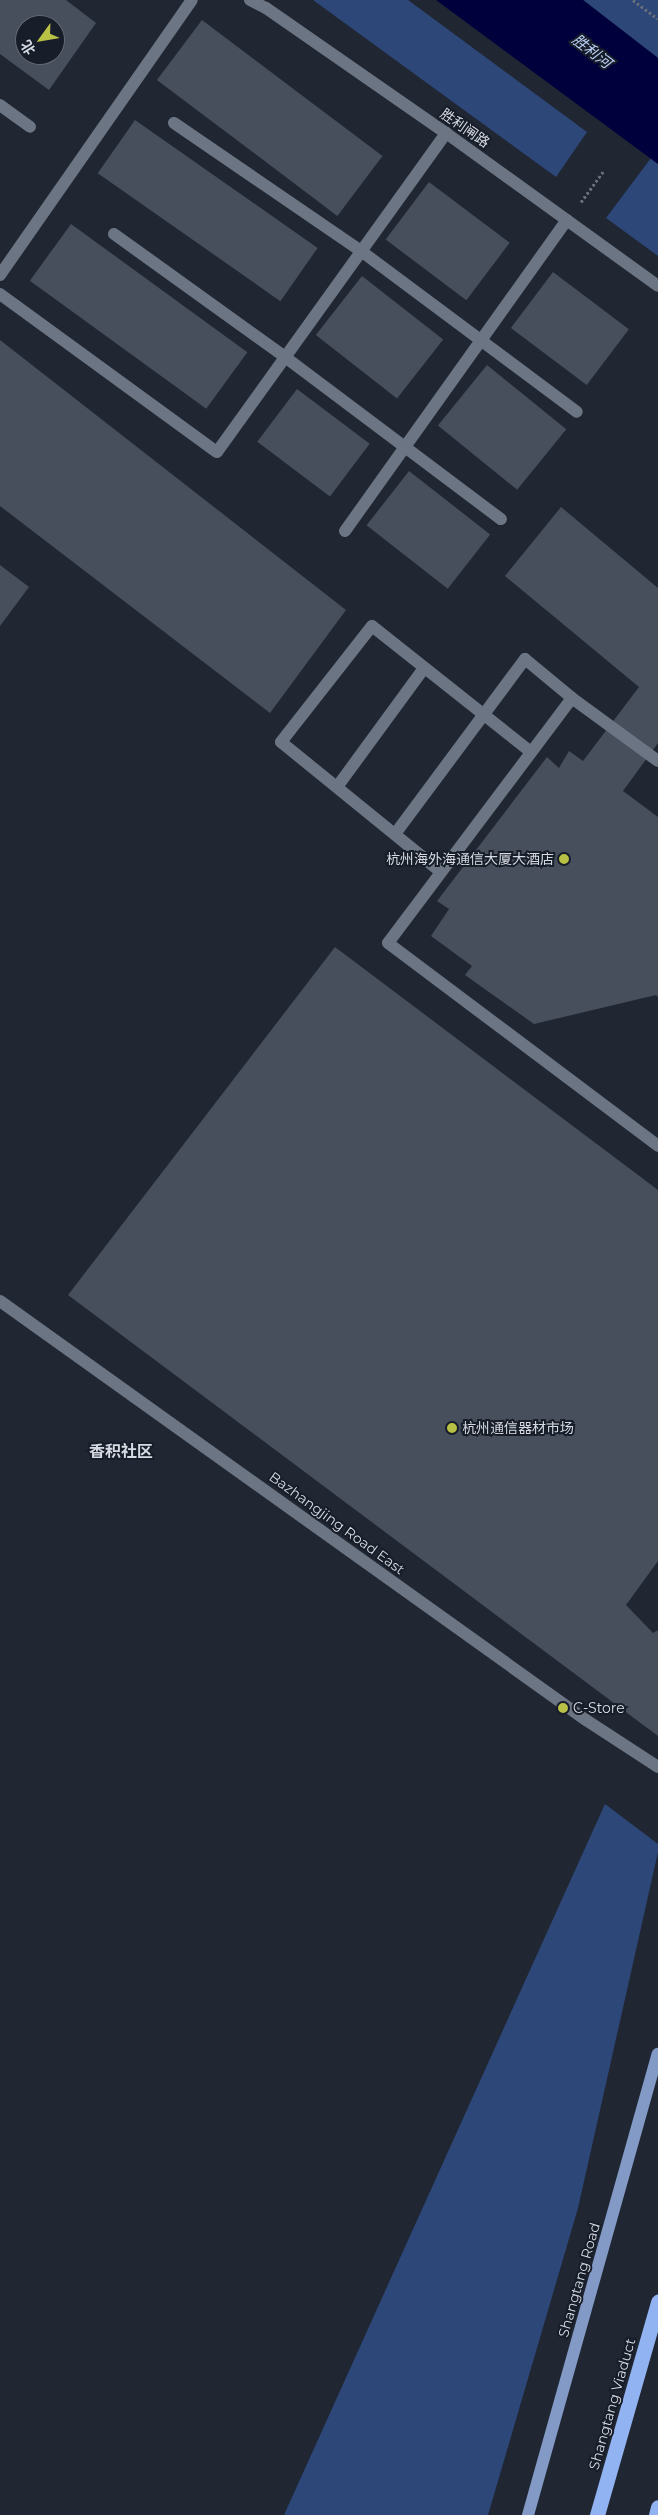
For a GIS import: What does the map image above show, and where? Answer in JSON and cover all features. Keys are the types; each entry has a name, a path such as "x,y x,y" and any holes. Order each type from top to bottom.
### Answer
{"highway":[{"name":"Shangtang Viaduct","path":"597,2515 658,2302"},
{"path":"656,2515 658,2507"}],"main road":[{"name":"Shangtang Road","path":"528,2515 658,2054"}],"street":[{"path":"0,275 192,0"},
{"name":"胜利闸路","path":"250,0 266,8 446,133 658,286"},
{"path":"0,105 30,127"},
{"path":"174,123 362,251 577,412"},
{"path":"0,294 217,452 446,133"},
{"path":"345,530 568,220"},
{"path":"114,234 286,357 501,519"},
{"path":"441,872 281,742 372,626 531,752"},
{"path":"395,834 483,713 525,659 572,698 658,761"},
{"path":"337,787 424,668"},
{"path":"572,698 388,943 658,1146"},
{"name":"Bazhangjing Road East","path":"0,1301 586,1720 658,1767"}],"path":[{"path":"633,0 658,19"},
{"path":"568,220 604,170"}],"shaded area":[{"path":"313,0 408,0 587,132 556,177"},
{"path":"583,0 658,0 658,58"},
{"path":"651,158 658,164 658,256 606,218"},
{"path":"605,1804 658,1844 658,1852 578,2208 488,2515 284,2515"}],"water":[{"name":"胜利河","path":"436,0 583,0 658,58 658,164"}],"building":[{"path":"0,0 66,0 96,23 49,90 0,54"},
{"path":"202,20 382,156 337,216 157,80"},
{"path":"135,120 318,248 280,301 98,173"},
{"path":"429,182 510,243 466,300 386,240"},
{"path":"71,224 247,352 206,409 30,281"},
{"path":"553,272 629,329 587,385 511,328"},
{"path":"362,276 443,339 397,399 316,335"},
{"path":"0,340 346,610 270,713 0,506"},
{"path":"487,365 566,429 517,490 438,426"},
{"path":"297,389 370,444 330,496 257,442"},
{"path":"409,471 490,534 448,589 367,525"},
{"path":"561,507 658,588 658,743 623,791 658,817 658,997 656,995 534,1024 465,975 472,966 431,936 449,909 437,901 547,757 559,768 569,751 583,761 639,687 505,576"},
{"path":"0,565 29,587 0,626"},
{"name":"杭州通信器材市场","path":"335,947 658,1190 658,1561 626,1605 653,1633 658,1630 658,1736 68,1295"}],"place":[{"name":"杭州海外海通信大厦大酒店","path":"564,859"},
{"name":"杭州通信器材市场","path":"452,1428"},
{"name":"C-Store","path":"563,1708"}],"district":[{"name":"香积社区","path":"121,1452"}]}
